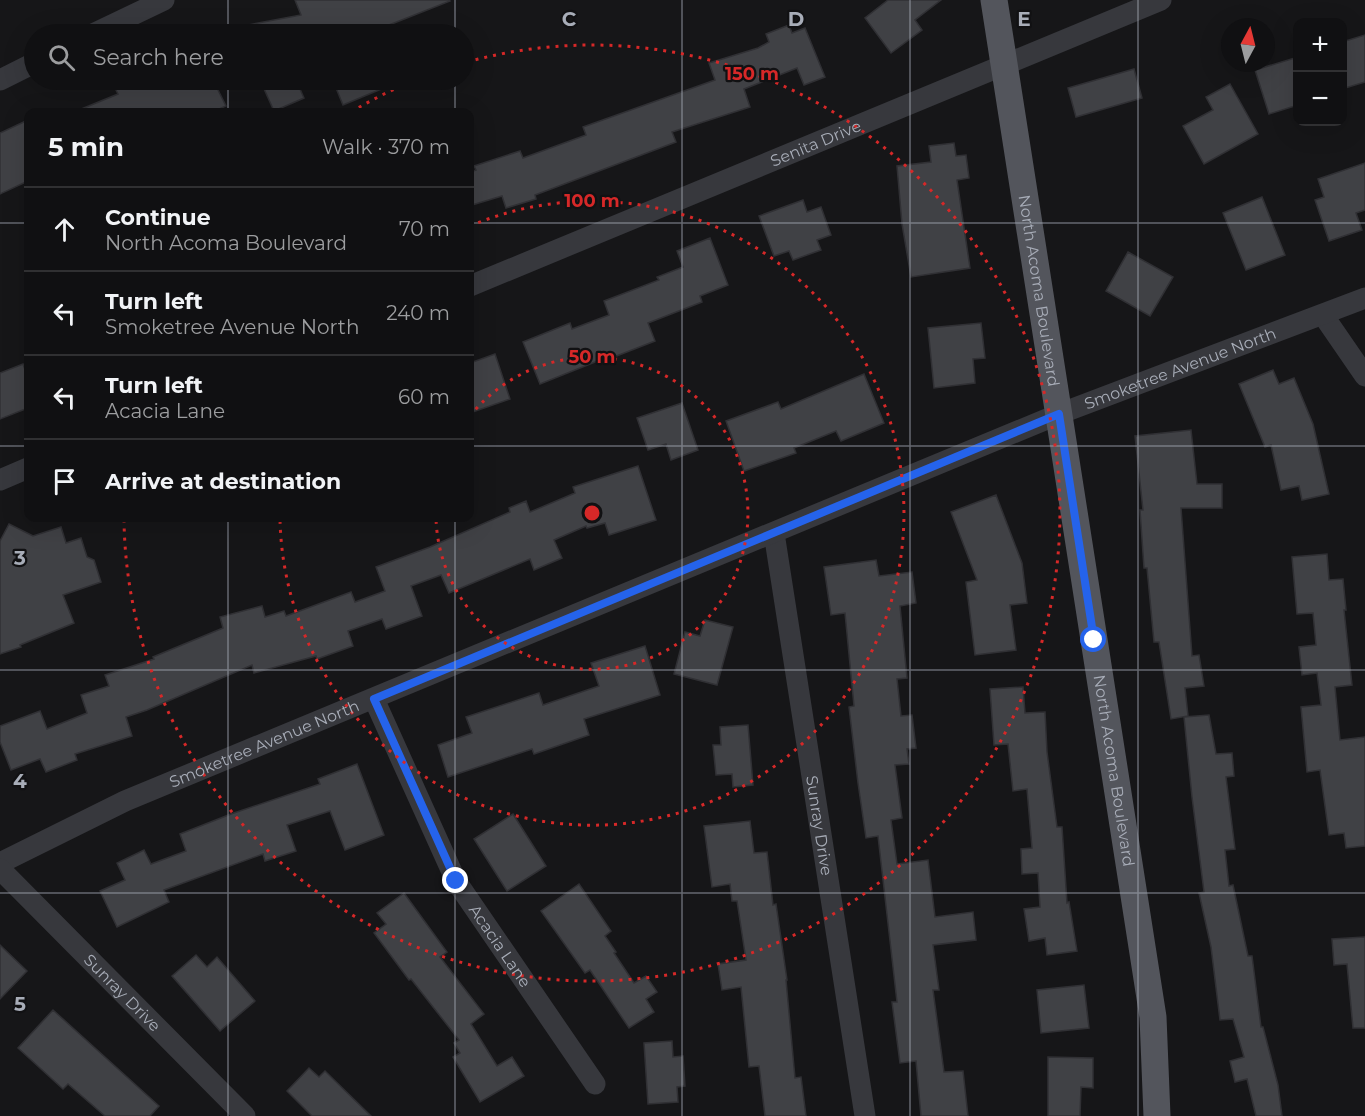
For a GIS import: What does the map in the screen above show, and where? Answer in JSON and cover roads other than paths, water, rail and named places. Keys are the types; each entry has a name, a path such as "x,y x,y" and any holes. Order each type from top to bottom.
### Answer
{"main road":[{"name":"North Acoma Boulevard","path":"994,0 1153,1017 1157,1116"}],"street":[{"path":"114,24 164,0"},
{"name":"Senita Drive","path":"474,284 1004,63 1161,0"},
{"path":"0,80 24,68"},
{"name":"Smoketree Avenue North","path":"0,863 125,801 1059,414 1365,298"},
{"path":"1323,315 1365,376"},
{"path":"0,480 24,470"},
{"name":"Sunray Drive","path":"774,533 865,1116"},
{"name":"Acacia Lane","path":"374,699 456,881 595,1084"},
{"name":"Sunray Drive","path":"0,869 245,1116"}]}
